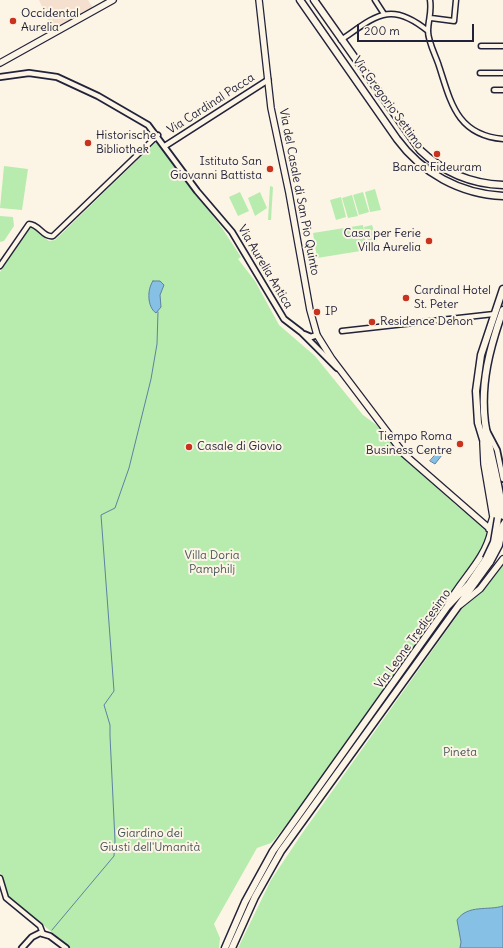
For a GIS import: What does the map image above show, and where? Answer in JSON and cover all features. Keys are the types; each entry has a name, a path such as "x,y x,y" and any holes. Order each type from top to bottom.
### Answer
{"main road":[{"path":"0,64 113,0"},
{"name":"Via del Casale di San Pio Quinto","path":"260,0 272,114 287,179 310,310 317,336 347,378"},
{"name":"Via Gregorio Settimo","path":"300,0 397,139 414,159 430,172 455,186 474,192 503,196"},
{"name":"Via Gregorio Settimo","path":"314,0 412,141 423,153 442,168 463,178 480,183 503,185"},
{"name":"Via Leone Tredicesimo","path":"501,516 477,411 477,378 483,348 503,289"},
{"name":"Via Leone Tredicesimo","path":"232,948 255,897 282,851 458,606 488,560 501,516 487,430 484,399 486,366 503,311"},
{"name":"Via Aurelia Antica","path":"347,378 404,454 503,540"},
{"path":"447,607 454,593 486,550 493,517 484,464 483,442"},
{"name":"Via Leone Tredicesimo","path":"225,948 245,902 273,851 447,607 469,584 499,545 503,525"},
{"path":"458,606 480,589 503,559"}],"street":[{"path":"375,0 384,14"},
{"path":"430,0 431,18 428,31 449,100 456,114 465,124 476,131 503,139"},
{"path":"431,18 454,20 456,0"},
{"path":"341,40 371,19 384,14 393,13 404,15 428,31"},
{"path":"480,46 503,46"},
{"name":"Via Aurelia Antica","path":"0,76 29,73 45,75 63,80 146,123 158,136 197,191 232,232 282,317 301,332 347,378"},
{"path":"480,73 503,73"},
{"name":"Via Cardinal Pacca","path":"165,146 268,80"},
{"path":"494,90 503,90"},
{"path":"0,266 29,224 34,224 47,235 53,236 158,136"},
{"path":"342,331 494,314"},
{"path":"301,332 309,337 317,336"},
{"path":"487,430 495,445 503,478"},
{"path":"0,878 6,898 40,926 43,934"},
{"path":"22,948 35,935 43,934 54,938 66,948"}],"shaded area":[{"path":"39,0 88,0 93,8 53,31"}],"green space":[{"name":"Villa Doria Pamphilj","path":"156,142 222,228 241,257 238,259 255,281 279,325 315,356 363,415 382,429 404,457 456,505 488,531 486,540 477,557 298,810 271,843 257,848 214,924 220,938 219,948 71,948 9,897 5,890 0,872 0,272 31,227 49,241 55,240"},
{"path":"4,166 28,169 22,210 0,208"},
{"path":"270,186 273,187 271,220 268,220"},
{"path":"375,189 381,210 370,212 365,192"},
{"path":"240,192 249,211 238,216 229,197"},
{"path":"260,192 267,208 255,216 248,198"},
{"path":"363,192 369,212 359,215 353,195"},
{"path":"352,195 358,216 348,218 342,198"},
{"path":"341,197 346,217 336,220 330,200"},
{"path":"0,216 13,217 14,226 4,241 0,242"},
{"path":"363,225 367,250 317,258 313,233"},
{"path":"372,225 377,241 369,244 364,227"},
{"name":"Pineta","path":"503,563 503,948 238,948 271,880 301,835 464,606 483,591"}],"water":[{"path":"153,281 160,281 164,285 160,295 161,307 156,313 151,307 149,298 151,284"},
{"path":"438,452 442,455 435,464 430,461"},
{"path":"503,906 503,948 460,948 461,942 457,920 462,915 472,910"}],"waterway":[{"path":"52,930 114,856 115,841 110,725 104,705 114,691 101,515 115,508 129,468 151,379 157,344 158,312"}],"place":[{"name":"Occidental Aurelia","path":"13,21"},
{"name":"Historische Bibliothek","path":"88,143"},
{"name":"Banca Fideuram","path":"437,154"},
{"name":"Istituto San Giovanni Battista","path":"270,169"},
{"name":"Casa per Ferie Villa Aurelia","path":"429,241"},
{"name":"Cardinal Hotel St. Peter","path":"406,298"},
{"name":"IP","path":"317,312"},
{"name":"Residence Dehon","path":"372,322"},
{"name":"Tiempo Roma Business Centre","path":"460,444"},
{"name":"Casale di Giovio","path":"189,447"}],"park label":[{"name":"Giardino dei Giusti dell'Umanità","path":"150,841"}]}
